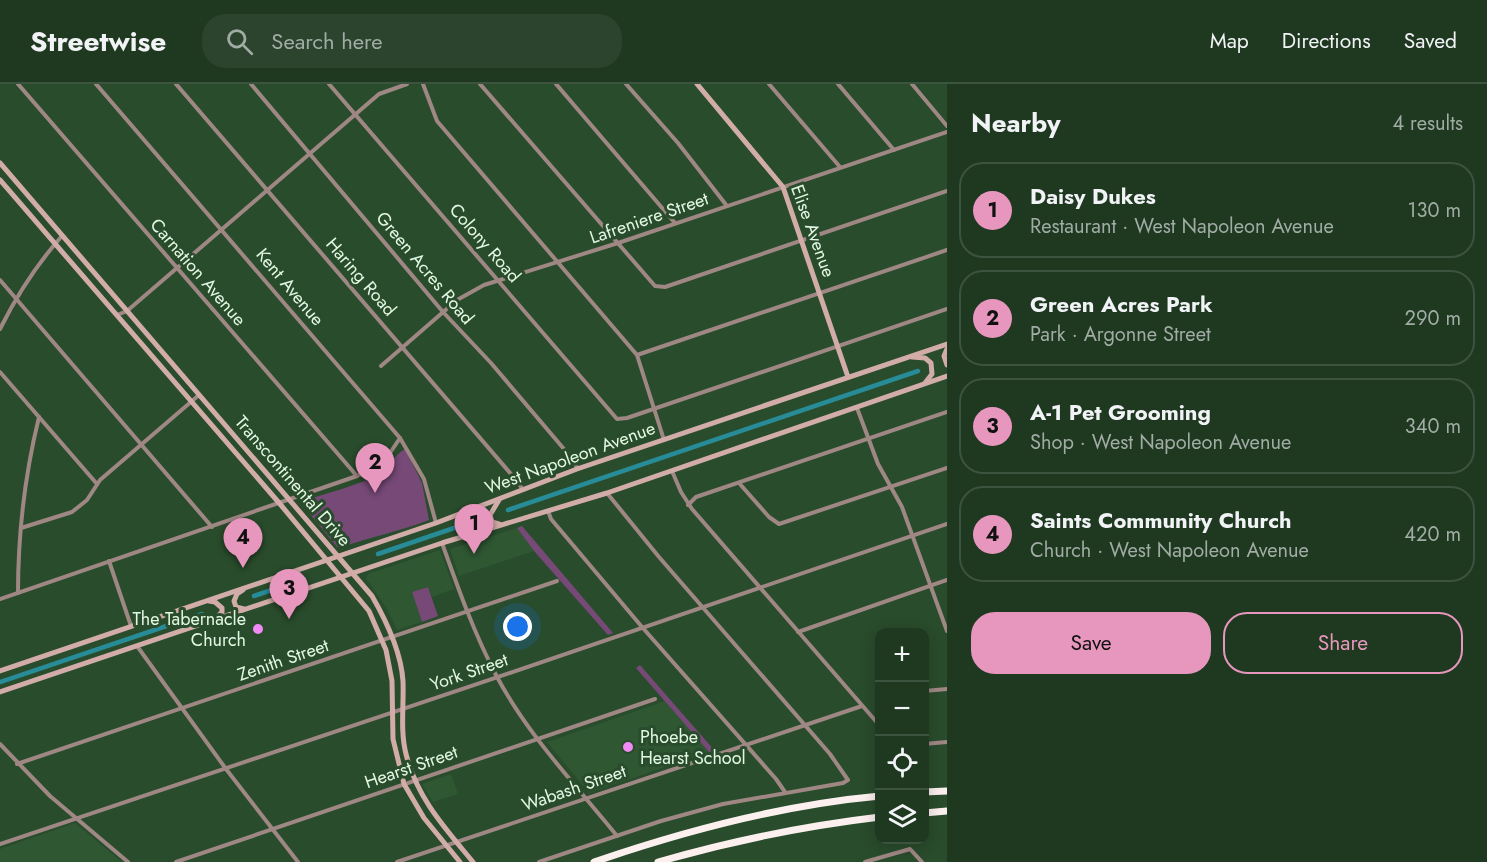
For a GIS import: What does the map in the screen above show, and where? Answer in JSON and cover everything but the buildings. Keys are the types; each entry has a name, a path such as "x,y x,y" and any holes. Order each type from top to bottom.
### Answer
{"highway":[{"path":"929,792 947,791"},
{"path":"594,862 642,846 754,816 811,805 875,797"},
{"path":"929,813 947,811"},
{"path":"658,862 779,832 875,818"}],"main road":[{"name":"Elise Avenue","path":"697,84 783,187 848,377"},
{"name":"Transcontinental Drive","path":"0,163 372,596 393,637 401,667 404,741 414,780 431,811 473,862"},
{"name":"Transcontinental Drive","path":"0,180 280,504 369,611 383,640 392,681 394,747 404,784 423,818 459,862"},
{"path":"72,263 81,256"},
{"name":"West Napoleon Avenue","path":"0,671 459,515 577,469 947,344"},
{"path":"947,349 944,356 947,365"},
{"path":"909,357 925,358 932,363 932,374 924,384"},
{"path":"0,692 442,543 607,493 947,376"},
{"path":"500,499 491,511 490,519 494,523 505,524"},
{"path":"459,515 473,517 477,520 478,526 474,534"},
{"path":"245,610 236,607 234,601 237,594 246,587"},
{"path":"207,600 215,602 222,608 219,616 214,620"}],"street":[{"name":"Carnation Avenue","path":"18,84 357,476"},
{"name":"Kent Avenue","path":"96,84 400,438 424,479 436,523"},
{"name":"Haring Road","path":"176,84 523,490"},
{"name":"Green Acres Road","path":"251,84 443,312 546,428 574,462 577,469"},
{"name":"Colony Road","path":"329,84 615,416 619,419 654,409"},
{"path":"117,315 127,311 380,94 407,84"},
{"path":"423,84 436,121 637,355 664,440"},
{"path":"480,84 655,285 665,286 947,191"},
{"path":"556,84 675,223"},
{"path":"626,84 678,143 727,206"},
{"path":"768,84 840,167"},
{"path":"838,84 894,150"},
{"path":"912,84 947,126"},
{"name":"Lafreniere Street","path":"381,366 468,293 947,132"},
{"path":"0,330 35,267 63,235"},
{"path":"637,355 947,249"},
{"path":"0,280 212,527"},
{"path":"654,409 947,309"},
{"path":"0,372 97,484"},
{"path":"21,528 72,512 87,500 97,484 199,394"},
{"path":"857,408 868,439 914,536 947,631"},
{"path":"688,504 696,497 947,412"},
{"path":"18,593 21,528 33,442 39,417"},
{"path":"0,599 357,476 384,462 400,438"},
{"path":"739,483 769,517 779,524 947,468"},
{"path":"672,471 688,504 875,721"},
{"path":"539,862 723,804 843,783 848,780 830,754 702,608 610,500 607,493"},
{"path":"548,511 552,519 642,627 785,792"},
{"name":"York Street","path":"0,844 947,524"},
{"path":"442,543 467,611 497,676 539,739 617,836"},
{"path":"109,561 131,626"},
{"path":"798,632 947,580"},
{"name":"Zenith Street","path":"17,764 557,581"},
{"path":"136,646 226,769 298,862"},
{"path":"929,691 947,689"},
{"name":"Hearst Street","path":"176,862 655,699"},
{"name":"Wabash Street","path":"398,862 862,706"},
{"path":"929,744 947,742"},
{"path":"0,744 50,796 128,862"},
{"path":"865,862 910,849 922,862"}],"shaded area":[{"path":"405,449 422,483 429,520 337,547 300,502 377,475"},
{"path":"522,526 613,633 608,635 534,551 517,528"},
{"path":"517,528 534,551 459,576 450,549"},
{"path":"440,550 454,589 432,597 428,587 412,592 422,622 397,630 387,609 366,578 368,574"},
{"path":"428,587 438,616 422,622 412,592"},
{"path":"640,665 715,751 709,752 636,668"},
{"name":"Phoebe Hearst School","path":"665,701 709,752 589,793 547,742"},
{"path":"451,774 458,794 433,802 422,784"},
{"path":"75,823 122,862 0,862 0,849"}],"waterway":[{"path":"508,510 918,371"},
{"path":"378,554 457,527"},
{"path":"254,596 304,579"},
{"path":"0,682 202,614"}],"place":[{"name":"Green Acres Park","path":"375,493"},
{"name":"Daisy Dukes","path":"474,554"},
{"name":"Saints Community Church","path":"243,568"},
{"name":"A-1 Pet Grooming","path":"289,619"},
{"name":"The Tabernacle Church","path":"258,629"},
{"name":"Phoebe Hearst School","path":"628,747"}]}
